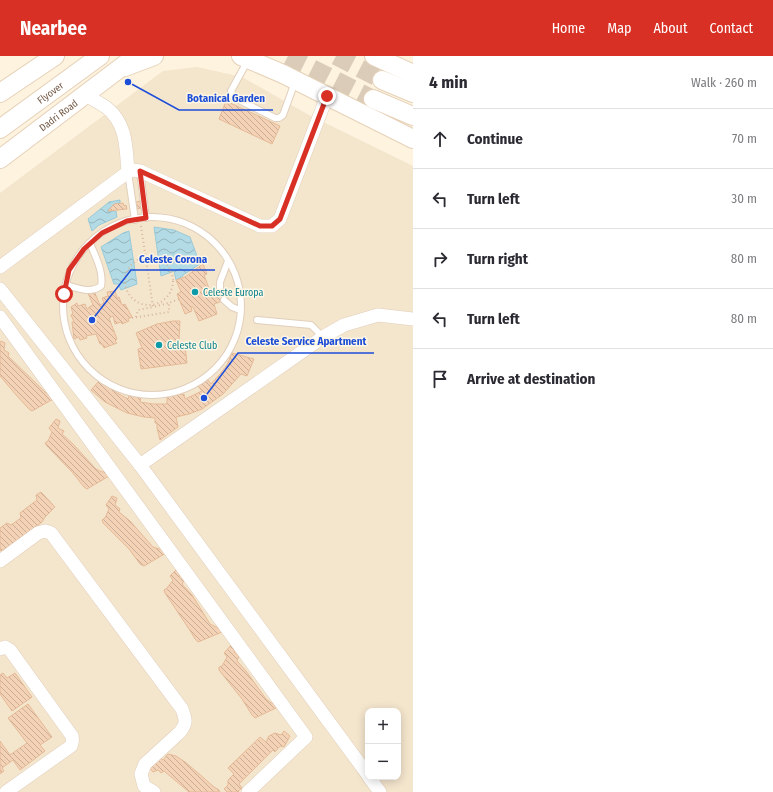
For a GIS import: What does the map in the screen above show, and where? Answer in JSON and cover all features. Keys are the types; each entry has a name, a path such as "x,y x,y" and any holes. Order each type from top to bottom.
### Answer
{"main road":[{"path":"0,93 55,56"},
{"name":"Flyover","path":"0,129 100,56"},
{"name":"Dadri Road","path":"0,159 136,56"},
{"path":"116,71 154,56"},
{"path":"374,56 413,74"},
{"path":"244,57 295,80 413,139"},
{"path":"382,80 413,93"},
{"path":"373,99 413,116"}],"street":[{"path":"85,95 107,108 120,123 134,171"},
{"path":"134,171 260,226 272,226 280,219 327,96"},
{"path":"0,267 134,171"},
{"path":"0,289 140,465 365,771"},
{"path":"140,465 323,337 344,325 378,315 413,319"},
{"path":"0,317 306,737 248,792"},
{"path":"0,561 38,533 45,531 51,533 182,709 186,719 184,727 145,764 141,774 144,786 154,792"},
{"path":"0,650 5,647 10,650 72,736 73,743 71,746 6,792"},
{"path":"372,780 380,792"}],"lane":[{"path":"244,57 232,91 233,97 275,118 283,115 295,80"},
{"path":"134,171 140,219"},
{"path":"134,171 140,219"},
{"path":"160,217 189,224 211,241 233,267 238,278 240,288 240,310 236,336 229,351 218,367 198,383 177,391 152,392 116,389 88,370 66,331 64,317 64,294 69,270 90,243 102,233 127,221 160,217"},
{"path":"66,285 87,291 99,288 101,286 102,279 100,271 90,243"},
{"path":"220,291 220,282 228,261"},
{"path":"224,300 232,307 240,310"},
{"path":"257,320 311,325 323,337"}],"path":[{"path":"140,219 153,306"},
{"path":"146,257 155,258 164,262 170,269 173,278 172,287 168,295 153,306 143,304 135,300 129,293 126,284 126,275 130,266 137,260 146,257"},
{"path":"136,317 138,310 169,303 179,299"},
{"path":"132,318 170,312 169,303"}],"shaded area":[{"path":"197,67 242,77 309,115 413,166 413,792 0,792 0,193 163,71"}],"water":[{"path":"120,200 120,203 114,204 107,211 116,211 117,217 99,225 92,231 88,219 109,202"},
{"path":"154,227 174,230 190,237 200,264 176,280 174,271 161,276"},
{"path":"129,231 137,284 121,290 118,284 114,284 101,247 123,233"}],"building":[{"path":"226,101 280,126 272,144 219,119"},
{"path":"140,201 141,208 137,209 136,202"},
{"path":"123,203 124,206 126,205 127,209 108,211 114,204"},
{"name":"Celeste Europa","path":"203,264 207,274 204,275 211,294 224,289 228,299 214,304 217,314 199,321 193,307 191,307 192,311 185,314 177,294 181,292 176,280 185,277"},
{"path":"94,291 100,305 104,303 102,298 108,296 107,292 115,291 117,298 119,297 122,305 125,304 132,317 128,319 129,321 122,324 121,322 115,324 113,316 109,318 117,339 115,341 117,343 104,348 102,344 100,344 96,334 86,336 87,338 80,340 79,337 74,339 72,322 74,322 71,315 73,314 71,307 77,303 78,306 85,304 87,309 89,308 93,305 88,293"},
{"name":"Celeste Club","path":"180,321 179,340 176,341 177,346 185,345 187,363 141,369 138,349 142,348 136,333 157,324"},
{"path":"1,341 5,343 4,350 9,353 8,356 46,393 52,393 55,398 32,411 29,409 0,376"},
{"path":"232,353 254,359 247,376 241,374 223,394 202,409 176,417 178,427 160,440 155,418 127,413 105,402 91,390 100,380 117,393 128,399 130,392 141,396 140,402 167,404 167,396 184,394 185,399 202,391 198,386 208,380 211,384 227,365"},
{"path":"56,419 60,421 58,428 64,431 62,434 96,469 102,472 107,471 109,476 87,489 84,487 45,443 48,441 52,432 49,428"},
{"path":"41,492 55,507 42,522 0,551 0,528 7,523 11,525 21,518 20,513 37,500 36,495"},
{"path":"112,496 117,498 115,505 120,509 119,512 130,521 153,547 159,549 164,548 166,553 144,566 140,564 129,549 103,523 102,520 105,518 109,509 106,505"},
{"path":"178,568 182,571 179,577 184,581 182,584 192,595 210,624 216,627 221,627 222,632 198,642 195,639 164,590 173,580 170,576"},
{"path":"232,644 236,647 234,652 239,656 237,661 266,699 271,703 277,702 278,707 255,718 219,670 219,667 222,666 227,657 224,653"},
{"path":"3,673 7,678 15,673 32,697 12,711 0,694 0,675"},
{"path":"28,704 52,737 40,745 45,751 20,770 13,760 2,768 4,771 0,774 0,741 10,755 27,743 8,718"},
{"path":"284,731 290,736 284,747 280,746 275,752 273,750 239,784 242,788 238,791 239,792 227,792 224,789 228,785 228,780 234,774 228,768 260,737 266,742 269,736 275,733 281,735"},
{"path":"168,754 176,756 185,762 220,792 189,792 164,771 161,773 158,770 153,772 149,768 158,756 163,760"}],"tunnel":[{"path":"288,56 373,99"},
{"path":"336,56 382,80"}],"place":[{"name":"Botanical Garden","path":"128,82"},
{"name":"Celeste Europa","path":"195,292"},
{"name":"Celeste Corona","path":"92,320"},
{"name":"Celeste Club","path":"159,345"},
{"name":"Celeste Service Apartment","path":"204,398"}],"route":[{"path":"64,294 69,270 84,249 102,233 127,221 146,218 140,171 260,226 272,226 280,219 327,96"}]}
